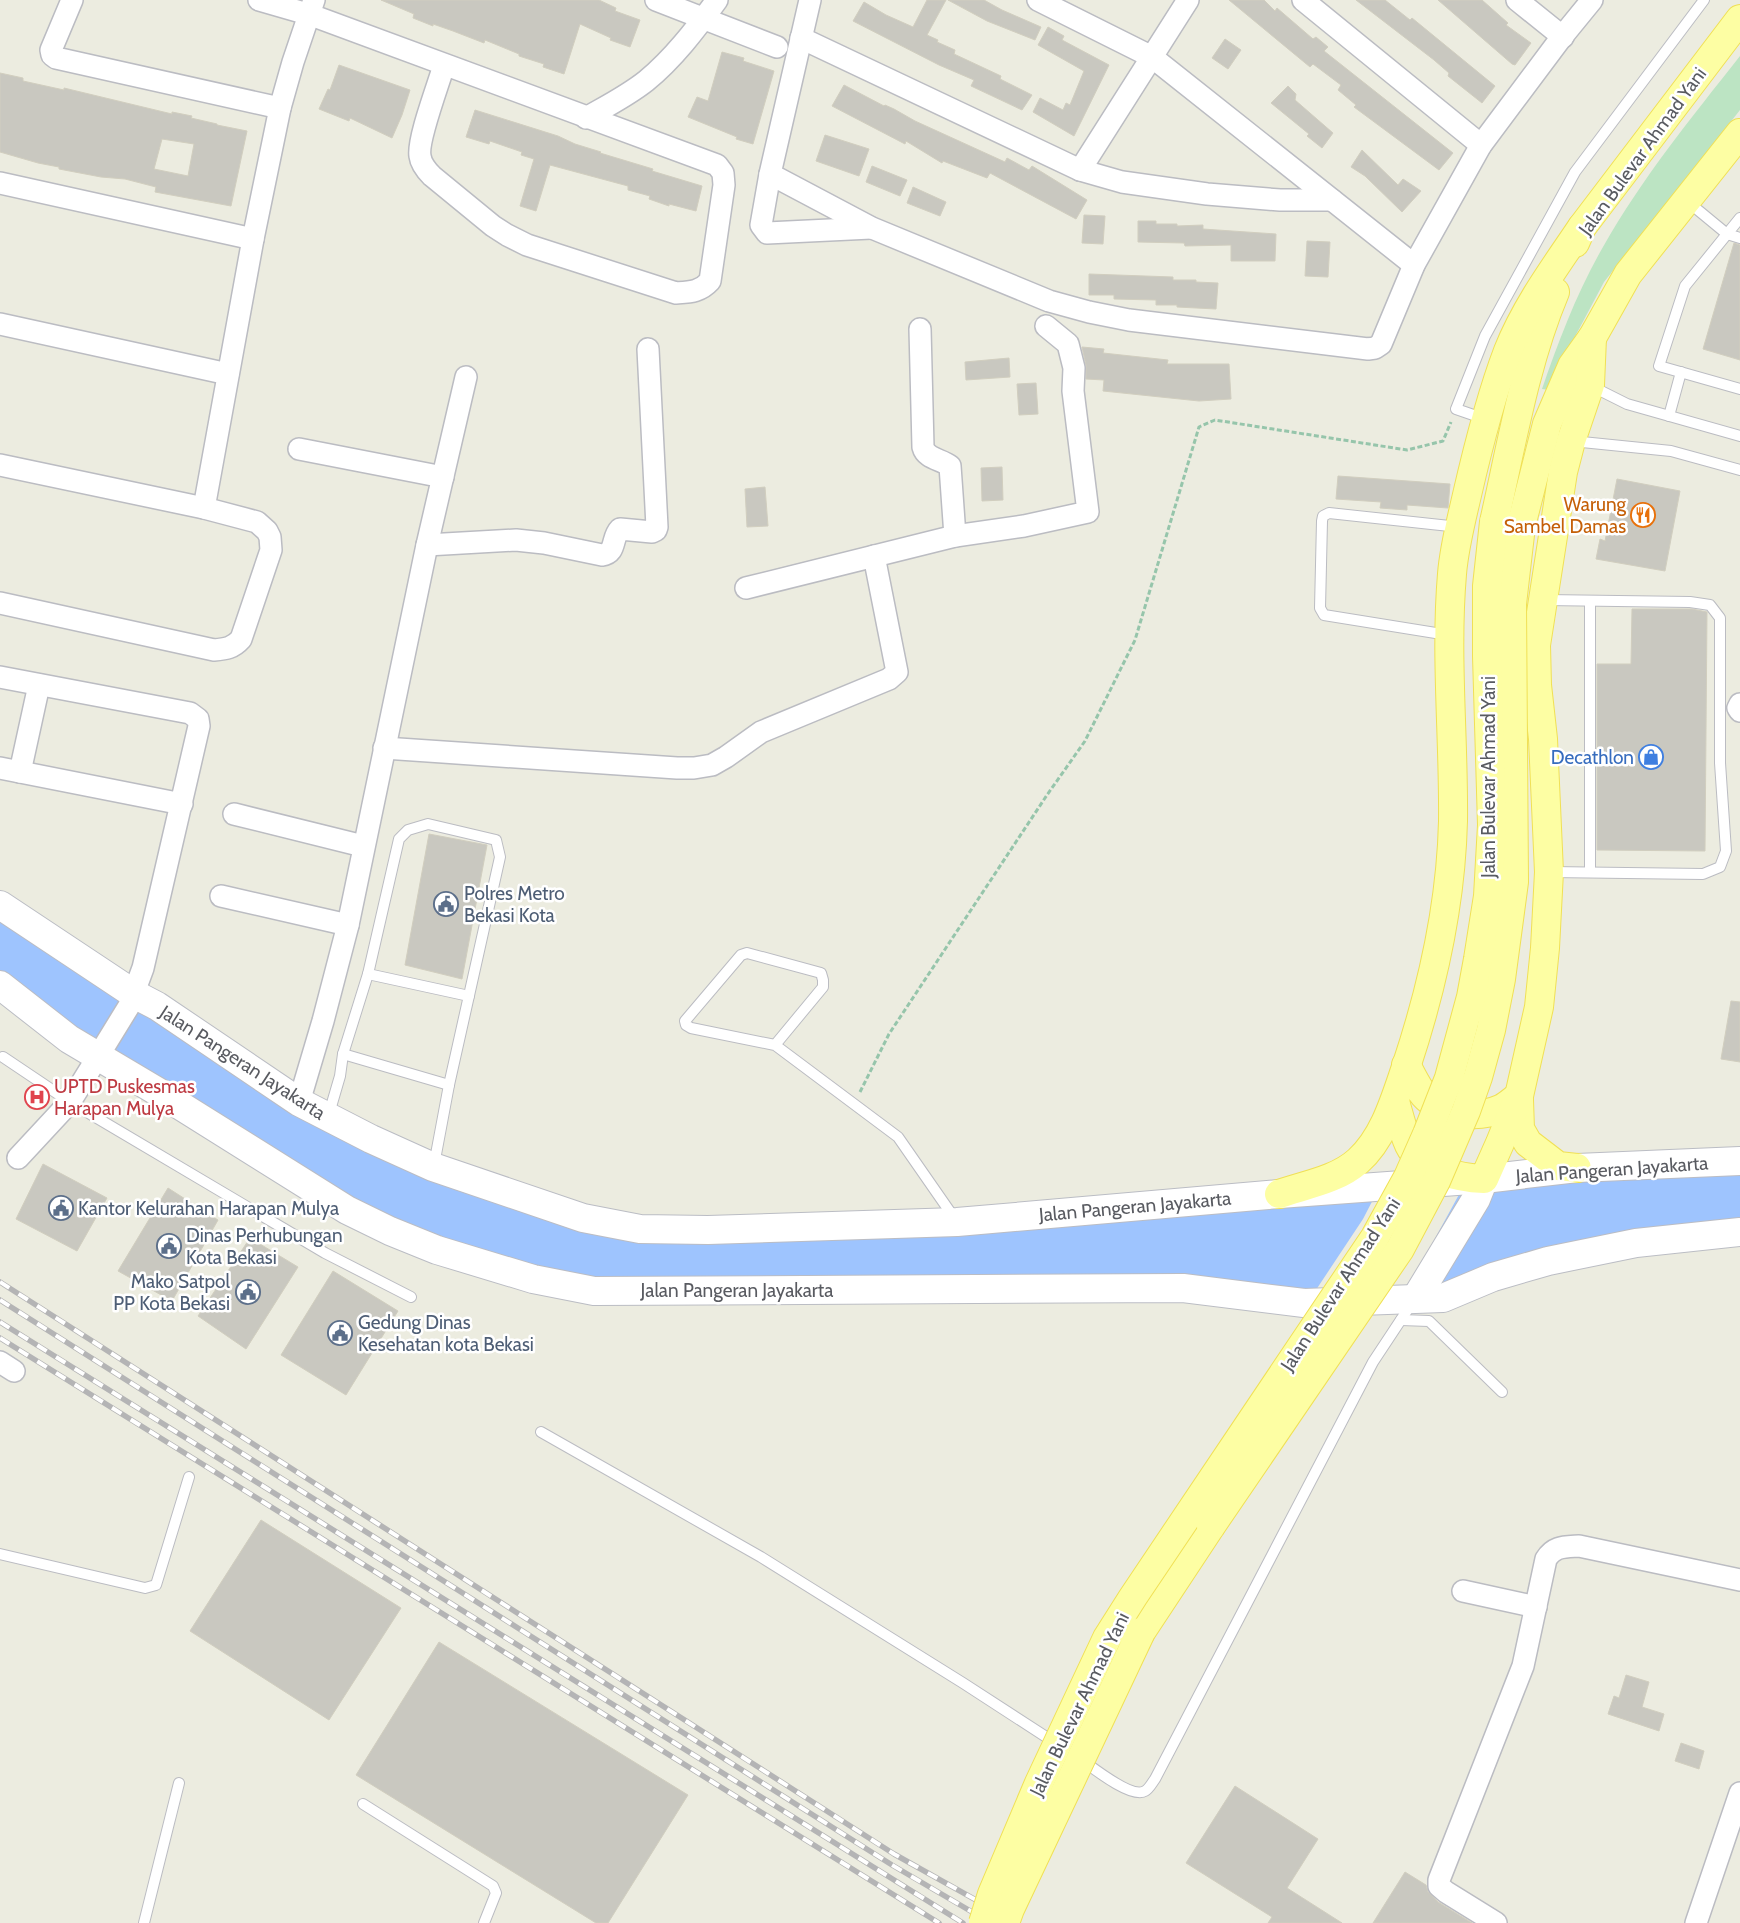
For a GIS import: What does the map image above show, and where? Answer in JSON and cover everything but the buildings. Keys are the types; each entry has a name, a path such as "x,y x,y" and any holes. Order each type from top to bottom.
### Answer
{"main road":[{"name":"Jalan Bulevar Ahmad Yani","path":"983,1923 992,1894 1039,1783 1107,1638 1375,1237 1408,1177 1427,1134 1449,1078 1471,997 1488,896 1492,825 1487,586 1494,522 1526,381 1548,307 1582,227 1740,19"},
{"name":"Jalan Bulevar Ahmad Yani","path":"1005,1923 1141,1632 1400,1248 1436,1181 1466,1111 1491,1030 1501,979 1514,882 1512,604 1521,526 1547,424 1572,366 1592,338 1628,274 1740,133"},
{"path":"1279,1194 1336,1175 1356,1163 1371,1147 1395,1101 1428,996 1445,910 1450,868 1453,822 1450,635 1452,572 1460,527 1485,419 1509,350 1540,288 1582,227"},
{"path":"1395,1101 1410,1147 1423,1161 1436,1169 1466,1178 1480,1189 1519,1096 1539,1007 1545,948 1549,872 1543,739 1537,685 1536,645 1563,472 1571,441 1590,385 1592,338"},
{"path":"1406,1065 1424,1095 1439,1108 1458,1113 1484,1113 1501,1109 1519,1096"},
{"path":"1519,1096 1520,1129 1528,1143 1558,1166 1577,1168"}],"street":[{"path":"72,0 51,50 52,55 56,58 280,108"},
{"path":"259,0 313,8 444,65 717,165 723,173 724,185 710,281 703,288 690,292 676,293 528,245 493,226 432,176 424,167 420,155 421,140 444,65"},
{"path":"656,0 778,47"},
{"path":"586,118 624,97 646,81 666,62 717,0"},
{"path":"810,0 770,174 761,225 767,233 872,228"},
{"path":"1038,0 1152,57 1414,265"},
{"path":"1080,170 1188,0"},
{"path":"1303,0 1481,145"},
{"path":"1517,0 1563,37"},
{"path":"770,174 872,228 1041,298 1089,312 1128,320 1368,349 1375,348 1381,344 1414,265 1481,145 1592,0"},
{"path":"204,508 252,239 280,108 293,62 313,8"},
{"path":"801,38 1080,170 1122,182 1208,194 1280,200 1332,200"},
{"path":"0,183 252,239"},
{"path":"0,324 228,374"},
{"path":"746,588 955,536 1024,526 1088,512 1073,390 1074,368 1068,344 1046,326"},
{"path":"920,329 924,453 950,466 955,536"},
{"path":"427,545 516,540 602,555 612,551 617,532 620,529 652,532 656,530 648,349"},
{"path":"299,1102 323,1021 348,925 427,545 466,377"},
{"path":"299,449 444,476"},
{"path":"0,465 204,508 257,522 267,531 270,537 271,550 241,639 235,646 214,650 0,603"},
{"path":"384,748 677,768 712,765 761,732 889,679 897,672 874,556"},
{"path":"0,677 190,713 198,719 199,726 143,968 132,1000 70,1102 18,1158"},
{"path":"39,685 10,770 182,804"},
{"path":"1740,704 1738,708 1740,711"},
{"path":"234,814 363,846"},
{"path":"221,896 348,925"},
{"name":"Jalan Pangeran Jayakarta","path":"0,905 132,1000 157,1006 299,1102 328,1118 433,1167 583,1218 640,1229 708,1230 957,1222 1279,1194 1480,1189 1577,1168 1740,1160"},
{"name":"Jalan Pangeran Jayakarta","path":"0,986 70,1039 101,1052 165,1096 348,1210 381,1227 437,1250 533,1279 594,1291 1183,1288 1304,1303 1408,1309 1444,1298 1493,1277 1548,1261 1636,1243 1740,1232"},
{"path":"1408,1309 1480,1189"},
{"path":"1496,1923 1446,1892 1439,1886 1439,1880 1523,1666 1546,1559 1551,1551 1558,1547 1579,1546 1740,1580"},
{"path":"1463,1590 1536,1606"},
{"path":"1696,1923 1740,1793"}],"lane":[{"path":"1485,419 1456,409 1485,336 1575,172 1704,0"},
{"path":"1686,200 1727,234 1740,238"},
{"path":"1740,218 1685,286 1659,366 1740,389"},
{"path":"1668,416 1681,372"},
{"path":"1590,385 1626,404 1740,436"},
{"path":"1571,441 1670,451 1740,470"},
{"path":"1450,635 1324,615 1320,608 1322,521 1323,516 1329,513 1460,527"},
{"path":"1544,600 1690,602 1710,605 1720,618 1720,763 1726,851 1720,867 1703,874 1549,872"},
{"path":"1590,602 1590,872"},
{"path":"328,1118 340,1076 343,1054 368,974 399,839 408,830 428,824 496,840 500,857 449,1085 433,1167"},
{"path":"775,1046 823,987 823,980 820,973 747,953 741,955 685,1021 686,1025 691,1028 775,1046 898,1137 957,1222"},
{"path":"368,974 469,996"},
{"path":"343,1054 449,1085"},
{"path":"3,1057 70,1102 325,1253 411,1297"},
{"path":"541,1432 761,1557 963,1683 1127,1790 1138,1794 1145,1791 1155,1779 1373,1362 1408,1309 1429,1321 1502,1392"},
{"path":"0,1554 150,1588 156,1585 189,1477"},
{"path":"144,1923 179,1783"},
{"path":"362,1804 493,1886 496,1892 484,1923"}],"path":[{"path":"854,1104 889,1034 1041,804 1085,741 1135,640 1199,427 1215,420 1407,450 1443,441 1456,409"}],"green space":[{"path":"1740,56 1740,110 1604,282 1570,346 1550,390 1542,389 1577,299 1618,221 1668,148"}],"water":[{"path":"0,905 328,1118 640,1229 1740,1161 1740,1232 1443,1298 594,1291 437,1250 0,985"}],"pier":[{"path":"1468,1178 1420,1266 1397,1301 1306,1305 1363,1219 1379,1188"}],"railway":[{"path":"0,1282 894,1854 1017,1923"},
{"path":"0,1300 892,1865 991,1923"},
{"path":"0,1322 963,1923"},
{"path":"0,1338 939,1923"}],"place":[{"name":"Warung Sambel Damas","path":"1643,515"},
{"name":"Decathlon","path":"1651,757"},
{"name":"Polres Metro Bekasi Kota","path":"446,904"},
{"name":"UPTD Puskesmas Harapan Mulya","path":"37,1097"},
{"name":"Kantor Kelurahan Harapan Mulya","path":"61,1208"},
{"name":"Dinas Perhubungan Kota Bekasi","path":"169,1246"},
{"name":"Mako Satpol PP Kota Bekasi","path":"248,1292"},
{"name":"Gedung Dinas Kesehatan kota Bekasi","path":"340,1333"}]}
